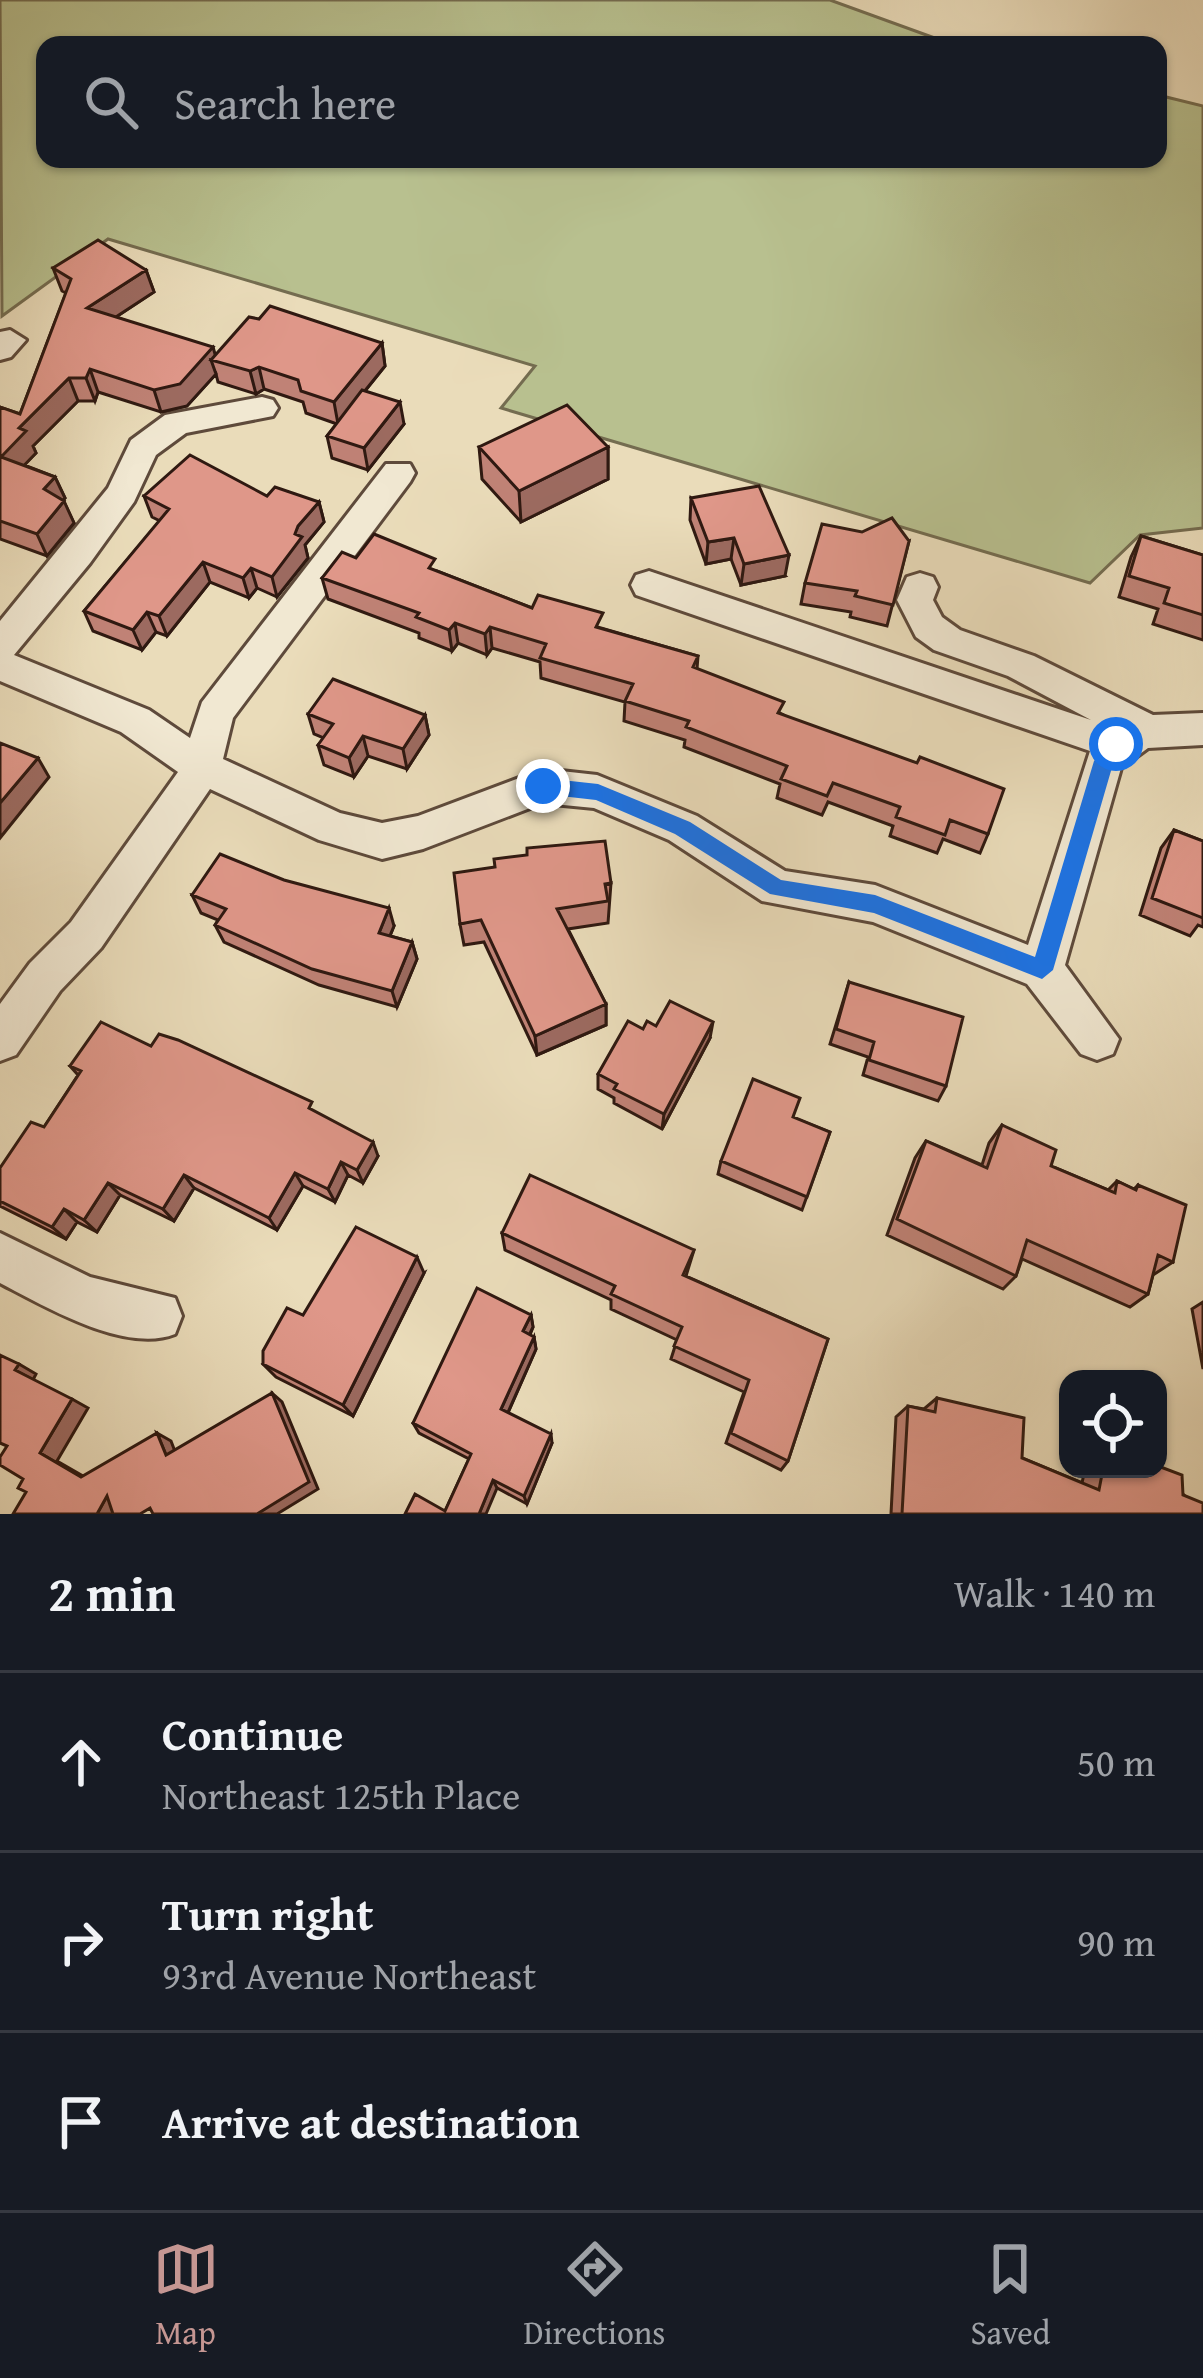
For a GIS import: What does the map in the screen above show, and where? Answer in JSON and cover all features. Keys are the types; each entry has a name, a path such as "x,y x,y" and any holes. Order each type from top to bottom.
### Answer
{"street":[{"path":"0,646 78,554 122,493 143,448 177,423 262,408"},
{"path":"0,1040 45,977 86,934 202,767 215,713 398,473"},
{"path":"649,585 1131,737 1203,729"},
{"path":"920,587 916,599 929,627 947,640 1021,666 1131,737"},
{"path":"0,664 135,721 202,767 333,828 382,841 423,832 543,786 598,792 682,828 777,888 875,904 1042,970 1097,1039"},
{"path":"1042,970 1104,761 1131,737"},
{"path":"0,1257 85,1300 157,1316"}],"green space":[{"path":"0,0 830,0 929,36 36,36 36,168 1167,168 1167,97 1203,106 1203,528 1140,535 1090,583 501,408 535,366 108,239 2,316"}],"building":[{"path":"98,240 146,270 87,308 213,347 180,384 154,390 90,369 86,378 69,378 19,428 26,431 1,457 55,477 44,489 64,501 37,534 0,521 0,407 20,414 71,279 53,268"},
{"path":"270,306 382,343 334,402 301,391 298,380 259,367 250,371 211,360 249,317 259,319"},
{"path":"362,390 400,402 364,448 327,436"},
{"path":"567,405 608,447 519,491 479,447"},
{"path":"190,455 267,496 275,487 319,502 298,526 295,534 302,537 272,577 251,568 243,578 203,562 159,616 147,612 133,630 84,611 169,509 144,496"},
{"path":"759,486 789,555 744,564 734,538 708,542 691,498"},
{"path":"892,518 909,541 893,605 855,596 857,591 805,583 822,524 862,532"},
{"path":"374,534 435,559 429,568 532,608 538,595 603,613 596,627 698,656 693,667 784,702 778,713 1004,789 988,834 950,820 945,835 896,817 900,807 833,783 827,796 781,779 787,766 686,727 689,721 625,701 633,684 540,658 546,644 490,627 485,634 455,623 449,630 416,617 419,613 322,578 342,552 356,558"},
{"path":"1141,536 1203,555 1203,615 1164,603 1169,588 1129,576"},
{"path":"333,679 425,715 403,749 363,736 349,758 318,745 333,724 308,714"},
{"path":"0,743 38,758 0,803"},
{"path":"1174,830 1203,841 1203,918 1152,898"},
{"path":"605,841 611,883 605,884 608,901 557,909 606,1004 535,1036 481,920 460,924 454,873 495,867 494,859 527,855 527,848"},
{"path":"220,854 284,880 389,908 379,933 412,942 392,991 312,969 215,925 226,909 192,895"},
{"path":"849,982 963,1017 946,1086 869,1060 874,1042 836,1029"},
{"path":"670,1001 713,1022 664,1114 614,1089 617,1084 598,1074 628,1021 643,1029 647,1021 656,1026"},
{"path":"101,1022 151,1046 159,1034 178,1040 312,1102 309,1108 373,1142 357,1170 341,1162 328,1189 295,1173 269,1218 184,1175 163,1209 108,1183 84,1220 64,1209 52,1227 0,1201 0,1168 31,1122 44,1127 81,1071 70,1066"},
{"path":"753,1079 800,1098 793,1117 830,1132 807,1197 721,1161"},
{"path":"1002,1125 1056,1150 1051,1166 1115,1193 1117,1181 1186,1205 1173,1262 1158,1255 1148,1294 1027,1240 1016,1276 897,1219 926,1141 987,1168"},
{"path":"530,1175 694,1250 683,1275 828,1339 788,1461 731,1433 749,1380 674,1346 682,1327 611,1294 615,1286 502,1233"},
{"path":"356,1227 417,1257 343,1405 263,1364 263,1351 287,1308 303,1315"},
{"path":"477,1288 531,1315 523,1331 534,1337 501,1409 551,1434 524,1496 493,1480 479,1514 405,1514 415,1494 445,1511 471,1454 413,1423"},
{"path":"0,1355 19,1364 15,1370 72,1399 40,1453 81,1477 157,1433 166,1455 272,1393 309,1482 257,1514 153,1514 150,1508 140,1514 113,1514 107,1496 97,1514 13,1514 26,1492 18,1488 23,1479 0,1465 7,1446 0,1443"},
{"path":"937,1398 1024,1418 1022,1458 1059,1473 1059,1478 1099,1490 1101,1478 1167,1478 1167,1469 1182,1475 1183,1495 1203,1503 1203,1514 902,1514 908,1406 935,1412"}],"route":[{"path":"543,786 598,792 682,828 777,888 875,904 1042,970 1104,761 1116,744"}]}
